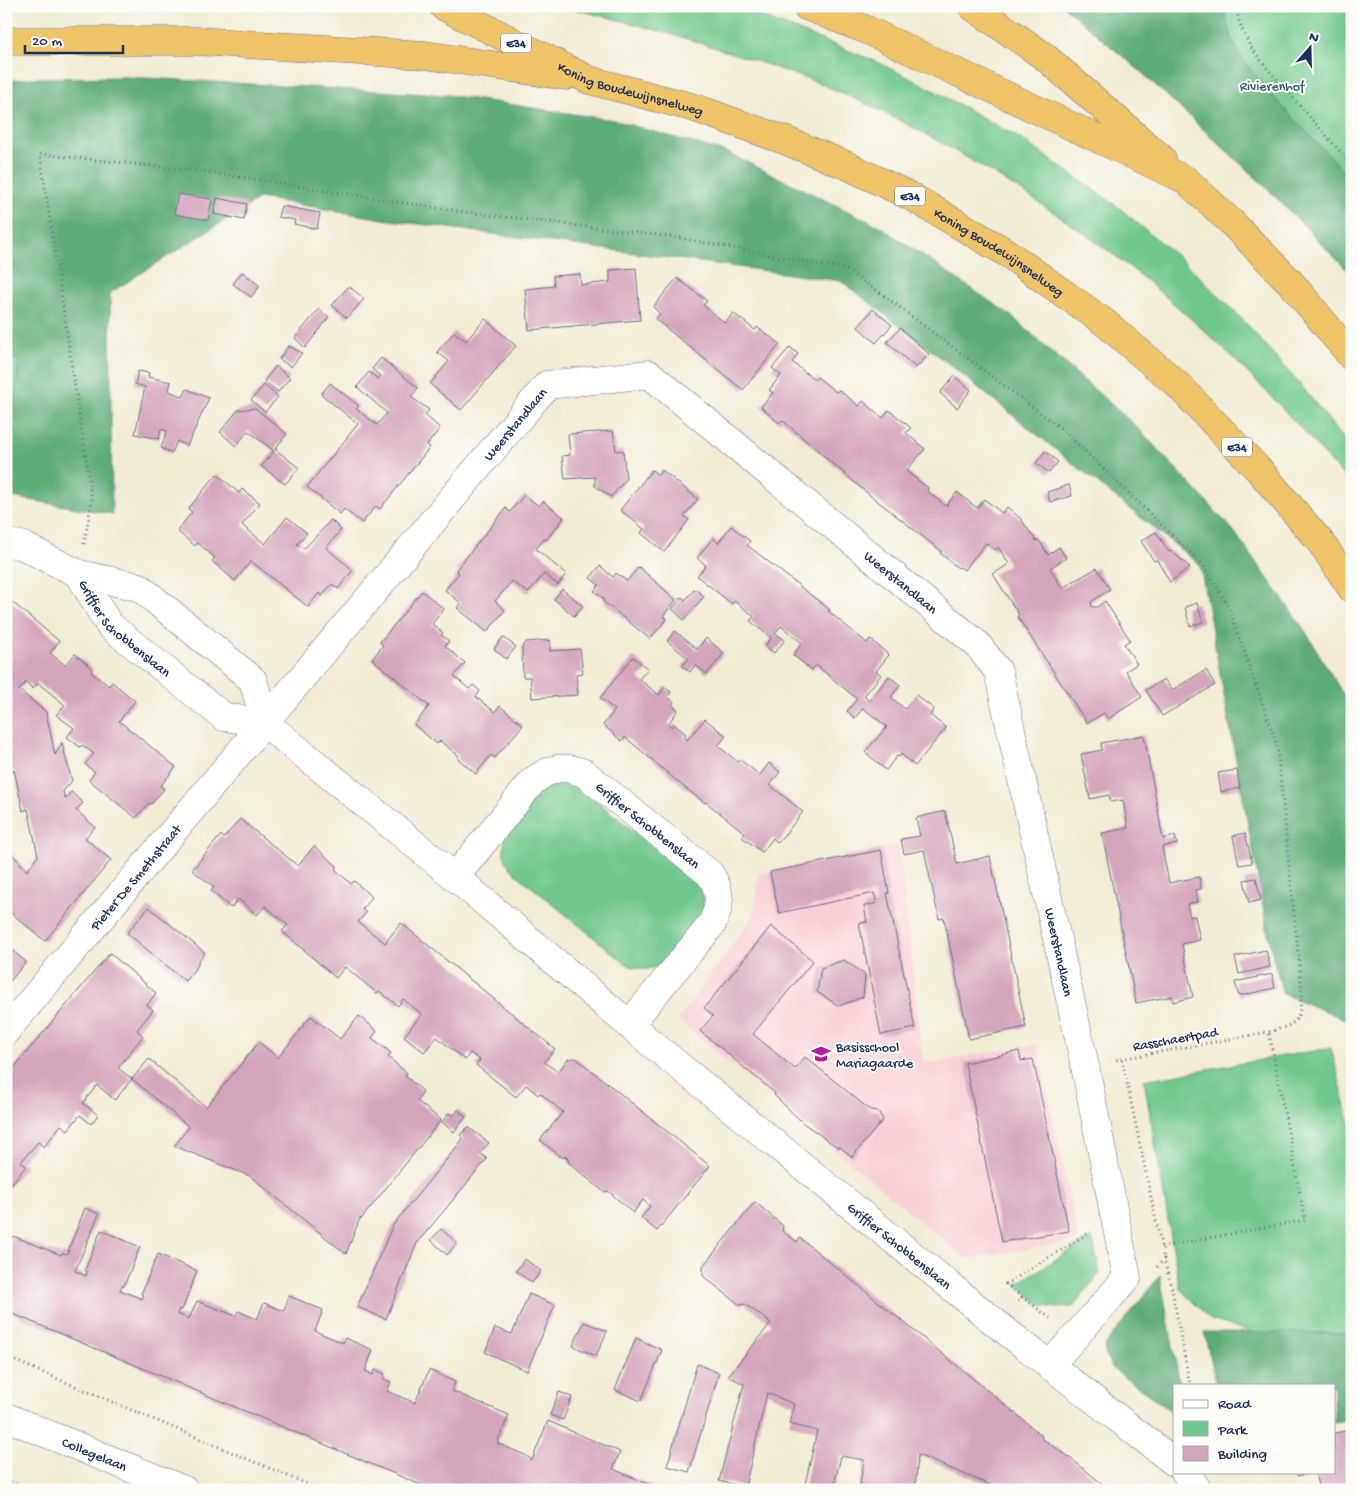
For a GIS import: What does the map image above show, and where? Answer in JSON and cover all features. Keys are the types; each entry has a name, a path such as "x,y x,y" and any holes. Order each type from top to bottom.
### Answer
{"highway":[{"name":"Koning Boudewijnsnelweg","path":"443,6 590,80 695,108 784,140 848,166 912,197 1007,253 1104,322 1178,385 1259,470 1322,544 1352,589"},
{"path":"806,6 867,30 1186,180"},
{"path":"972,6 1046,56 1232,222 1291,283 1352,356"},
{"path":"6,40 196,41 425,55 590,80"}],"street":[{"name":"Weerstandlaan","path":"265,723 547,385 649,374 977,644 998,671 1085,1066 1127,1278 1049,1366"},
{"path":"6,543 21,545 79,574"},
{"name":"Griffier Schobbenslaan","path":"79,574 139,587 253,680 265,723"},
{"name":"Griffier Schobbenslaan","path":"79,574 109,625 224,717 265,723 454,877 629,1025 1049,1366 1173,1461"},
{"name":"Pieter De Smethstraat","path":"6,1031 265,723"},
{"name":"Griffier Schobbenslaan","path":"454,877 533,781 544,772 557,768 570,768 584,773 710,874 718,886 719,897 718,910 712,924 629,1025"},
{"name":"Collegelaan","path":"6,1417 184,1490"},
{"path":"1187,1474 1198,1490"}],"path":[{"path":"1235,6 1240,24 1250,46 1266,67 1352,165"},
{"name":"Rasschaertpad","path":"1085,1066 1269,1032 1305,1220 1162,1247"},
{"path":"1122,1059 1172,1290 1190,1384"},
{"path":"1022,1297 1006,1284 1115,1216"},
{"path":"1153,1272 1164,1259"},
{"path":"6,1357 321,1490"},
{"path":"6,1480 30,1490"}],"shaded area":[{"name":"Basisschool Mariagaarde","path":"899,845 923,1064 1037,1044 1079,1241 966,1259 678,1020 753,916 759,873"}],"green space":[{"path":"560,6 729,6 766,18 875,61 922,84 1021,139 1117,206 1184,262 1245,322 1303,388 1352,449 1352,486 1254,379 1175,304 1091,238 981,166 901,121 819,83 689,39"},
{"name":"Rivierenhof","path":"1063,6 1352,6 1352,275 1268,189 1139,70"},
{"name":"Rivierenhof","path":"1063,6 1223,6 1231,38 1243,60 1265,88 1352,180 1352,275 1268,189 1139,70"},
{"path":"127,77 447,95 613,120 728,153 881,227 1010,315 1137,427 1233,530 1304,629 1352,709 1352,1022 1283,994 1271,949 1200,565 935,353 841,281 389,220 260,198 110,293 112,514 6,496 6,466 19,360 6,358 6,81 32,78"},
{"path":"6,358 19,359 6,466"},
{"path":"558,782 565,782 582,789 696,882 701,889 704,900 703,913 663,963 644,969 635,968 625,963 516,874 509,866 504,850 505,842 512,828 539,795"},
{"path":"1331,1048 1352,1131 1352,1343 1305,1348 1211,1320 1180,1289 1144,1080"},
{"path":"1092,1237 1100,1273 1073,1307 1057,1308 1040,1305 1016,1284"},
{"path":"1160,1275 1180,1384 1173,1384 1173,1412 1113,1369 1106,1356 1104,1346"},
{"path":"1204,1332 1352,1333 1352,1420 1336,1423 1336,1384 1217,1384"}],"building":[{"path":"178,194 212,199 208,220 174,214"},
{"path":"217,198 247,204 244,220 214,214"},
{"path":"281,206 320,213 317,229 294,224 295,220 278,217"},
{"path":"636,268 640,320 529,330 525,289 554,286 553,276 580,274 581,285 610,282 610,270"},
{"path":"242,272 260,286 251,297 233,284"},
{"path":"677,278 707,301 703,305 725,323 733,313 755,330 757,327 780,344 743,390 655,319 660,314 653,307"},
{"path":"349,286 364,299 347,318 332,305"},
{"path":"319,309 329,317 305,348 295,338"},
{"path":"873,309 892,325 876,343 858,327"},
{"path":"485,319 516,346 461,410 430,384 449,361 437,352 454,332 466,341"},
{"path":"900,328 929,354 916,368 887,342"},
{"path":"289,346 302,353 291,367 279,359"},
{"path":"790,347 798,354 792,362 815,380 817,377 836,392 839,390 859,406 863,401 883,418 889,410 911,428 906,433 925,449 906,471 928,488 927,491 946,506 957,492 977,508 984,499 1002,513 1007,507 1021,519 1036,541 1039,540 1048,555 1059,547 1066,558 1050,568 1062,588 1097,568 1110,589 1091,602 1092,607 1097,607 1105,601 1130,640 1124,644 1137,664 1126,671 1142,697 1108,719 1104,713 1087,723 1017,616 1019,615 993,574 1009,564 998,547 995,550 986,543 964,570 960,567 958,568 940,553 941,551 861,488 782,420 779,423 761,407 773,393 769,390 781,375 772,368"},
{"path":"381,358 418,388 411,397 429,410 425,415 440,428 427,445 430,447 380,509 376,506 362,523 344,509 340,514 307,487 358,424 321,394 330,383 359,406 356,409 377,425 387,413 357,387 369,372 378,379 380,376 372,369"},
{"path":"276,366 290,378 278,392 264,381"},
{"path":"138,371 149,373 148,377 171,382 169,391 183,397 187,389 209,398 187,446 177,441 172,453 161,448 167,431 161,429 159,439 135,434 145,387 135,384"},
{"path":"954,376 971,390 957,408 940,393"},
{"path":"264,385 278,397 265,412 251,400"},
{"path":"255,408 287,434 275,449 299,468 285,484 261,466 274,451 248,431 236,446 220,432 238,410"},
{"path":"613,431 616,451 623,450 626,479 611,497 595,486 595,477 565,479 562,456 570,455 568,434"},
{"path":"1045,451 1058,462 1049,473 1036,463"},
{"path":"652,470 658,475 662,470 698,499 684,516 689,520 664,552 641,533 644,529 620,510"},
{"path":"217,474 239,493 242,489 260,503 242,525 265,544 287,517 307,533 297,544 304,549 331,520 341,530 326,548 353,570 338,589 332,584 322,596 319,593 308,607 251,561 235,581 212,561 215,558 198,543 195,546 177,531 192,512 188,509"},
{"path":"1069,485 1072,496 1050,502 1047,492"},
{"path":"524,495 539,506 543,501 564,518 536,549 566,574 558,585 544,574 528,593 512,581 495,601 505,610 487,632 457,608 461,603 445,590 459,573 456,570 506,508 510,512"},
{"path":"731,526 750,541 747,545 830,610 828,611 867,643 870,639 889,655 876,671 881,675 864,696 869,701 889,676 900,685 891,697 905,709 916,695 934,709 930,715 946,728 915,766 901,754 899,757 897,756 886,770 865,752 887,727 863,708 855,718 847,711 857,699 816,665 812,670 793,655 802,643 781,626 775,633 785,640 774,653 765,646 771,638 750,621 754,616 734,601 732,604 697,576 706,565 697,558 713,538 718,543"},
{"path":"1156,532 1169,552 1171,551 1190,567 1170,582 1157,560 1154,561 1141,541"},
{"path":"600,566 613,577 616,573 627,581 639,567 676,600 663,616 667,619 650,639 603,601 604,599 594,591 599,585 590,578"},
{"path":"562,589 583,606 574,616 554,599"},
{"path":"695,589 704,596 684,620 672,609 682,597 685,600"},
{"path":"422,591 444,609 432,624 449,641 445,646 465,663 454,676 469,689 473,685 480,691 476,697 495,712 500,706 523,725 495,758 491,755 476,774 457,758 459,756 440,741 437,744 414,725 429,706 372,659 383,645 380,642"},
{"path":"6,597 59,641 50,653 65,665 75,654 93,669 91,672 109,686 112,682 135,701 119,721 176,767 160,786 164,789 136,818 89,780 95,772 85,764 94,754 82,745 80,747 67,737 74,728 56,715 65,705 38,683 33,689 26,682 19,690 46,712 55,755 62,743 72,781 63,791 65,799 71,792 83,803 76,810 95,827 85,838 111,860 45,941 6,909 6,847 27,871 38,856 28,809 23,811 14,770 6,780"},
{"path":"1197,603 1203,622 1190,626 1185,607"},
{"path":"675,631 697,649 706,638 724,653 707,674 695,665 690,672 682,666 689,659 667,641"},
{"path":"503,637 516,647 506,659 494,649"},
{"path":"550,640 550,651 580,649 583,673 576,674 578,695 532,698 530,677 523,677 522,648 526,642"},
{"path":"633,657 648,669 639,679 659,695 665,687 671,692 668,697 674,702 672,705 678,710 668,724 672,727 674,724 686,734 684,737 687,740 705,719 726,736 718,746 738,762 740,760 760,775 769,763 780,772 770,785 803,812 778,843 773,838 762,852 742,837 745,833 684,787 625,737 622,741 603,725 615,710 600,698"},
{"path":"1206,670 1215,685 1162,716 1146,690 1164,679 1172,690"},
{"path":"1144,735 1163,839 1175,836 1177,844 1162,847 1169,883 1199,877 1201,889 1195,890 1198,902 1187,904 1190,917 1195,916 1200,940 1182,944 1193,997 1173,1002 1172,996 1136,1003 1102,833 1128,828 1123,800 1111,802 1109,795 1090,799 1081,754 1102,750 1101,743"},
{"path":"1237,770 1240,788 1221,792 1218,773"},
{"path":"945,811 957,864 990,856 1026,1027 969,1039 944,918 939,919 924,850 904,854 901,839 920,836 916,818"},
{"path":"240,819 298,866 314,846 337,866 335,869 351,884 354,881 372,897 362,909 366,913 358,922 385,943 401,923 555,1049 544,1062 558,1072 568,1059 576,1058 710,1166 657,1231 641,1218 650,1206 643,1200 633,1213 608,1191 604,1192 569,1163 565,1156 563,1158 540,1140 563,1112 540,1093 538,1095 526,1085 516,1097 476,1065 480,1060 470,1053 465,1060 437,1037 424,1052 404,1036 422,1014 403,999 398,1006 379,991 377,993 345,967 336,978 282,931 288,925 265,906 257,915 238,899 231,908 211,891 214,887 192,870 221,835 224,838"},
{"path":"1245,833 1252,863 1239,865 1233,836"},
{"path":"881,850 889,893 887,893 915,1028 881,1035 859,923 867,922 864,906 877,903 874,893 779,913 770,872"},
{"path":"1256,878 1261,900 1249,903 1244,880"},
{"path":"149,907 205,953 185,981 127,933"},
{"path":"771,926 813,961 753,1034 795,1069 805,1057 870,1110 878,1111 883,1120 852,1157 839,1146 839,1148 803,1123 774,1095 775,1093 700,1031 713,1016 704,1008"},
{"path":"6,945 26,962 6,986"},
{"path":"1266,950 1270,967 1239,974 1235,957"},
{"path":"110,953 156,993 147,1005 153,1010 137,1030 143,1036 118,1068 132,1079 115,1100 97,1085 83,1103 98,1115 91,1124 80,1115 68,1130 61,1125 44,1147 38,1142 21,1162 26,1166 8,1188 6,1186 6,1077"},
{"path":"844,960 865,975 863,997 839,1006 817,992 821,968"},
{"path":"1272,974 1275,988 1239,996 1235,982"},
{"path":"311,1016 340,1039 359,1016 377,1031 372,1038 391,1053 388,1057 407,1073 405,1076 423,1091 417,1101 441,1120 360,1218 346,1254 250,1176 174,1146 189,1127 132,1079 149,1059 206,1107 259,1042 278,1058"},
{"path":"1019,1051 1021,1061 1033,1059 1069,1231 1002,1242 965,1063"},
{"path":"458,1110 466,1117 454,1132 442,1122 449,1113 453,1116"},
{"path":"468,1127 489,1143 480,1153 487,1159 417,1243 386,1319 357,1307 393,1225 463,1139 460,1135"},
{"path":"755,1202 783,1226 782,1231 797,1242 800,1238 1014,1412 1042,1436 1041,1438 1065,1454 1110,1490 1030,1490 1023,1483 1017,1490 1002,1490 918,1455 915,1490 859,1490 864,1460 841,1456 833,1490 805,1490 817,1431 789,1424 794,1404 767,1393 745,1487 719,1481 744,1384 728,1376 771,1323 745,1304 740,1305 703,1276 703,1266"},
{"path":"85,1208 99,1214 75,1271 86,1276 87,1272 85,1270 101,1230 140,1247 124,1286 122,1285 120,1290 142,1299 144,1295 141,1294 158,1254 197,1271 182,1310 179,1309 177,1314 189,1319 197,1301 236,1316 238,1311 257,1319 264,1303 284,1311 289,1296 323,1310 315,1331 343,1343 345,1338 373,1350 365,1371 373,1375 375,1370 385,1374 383,1379 391,1382 387,1391 415,1403 429,1370 455,1382 452,1391 509,1415 497,1443 532,1460 548,1421 620,1452 613,1469 653,1486 652,1490 433,1490 6,1311 6,1253 13,1236 61,1255 62,1253 67,1254"},
{"path":"441,1229 457,1243 447,1255 431,1240"},
{"path":"525,1259 541,1271 532,1283 516,1271"},
{"path":"529,1294 555,1305 527,1371 485,1352 495,1328 512,1334"},
{"path":"584,1322 607,1331 596,1356 573,1346"},
{"path":"636,1338 662,1350 641,1401 615,1390"},
{"path":"697,1364 719,1373 689,1472 667,1466"},
{"path":"559,1392 572,1397 563,1420 550,1415"},
{"path":"1352,1430 1352,1490 1319,1490 1315,1474 1336,1474 1336,1433"}],"place":[{"name":"Basisschool Mariagaarde","path":"821,1054"}]}
